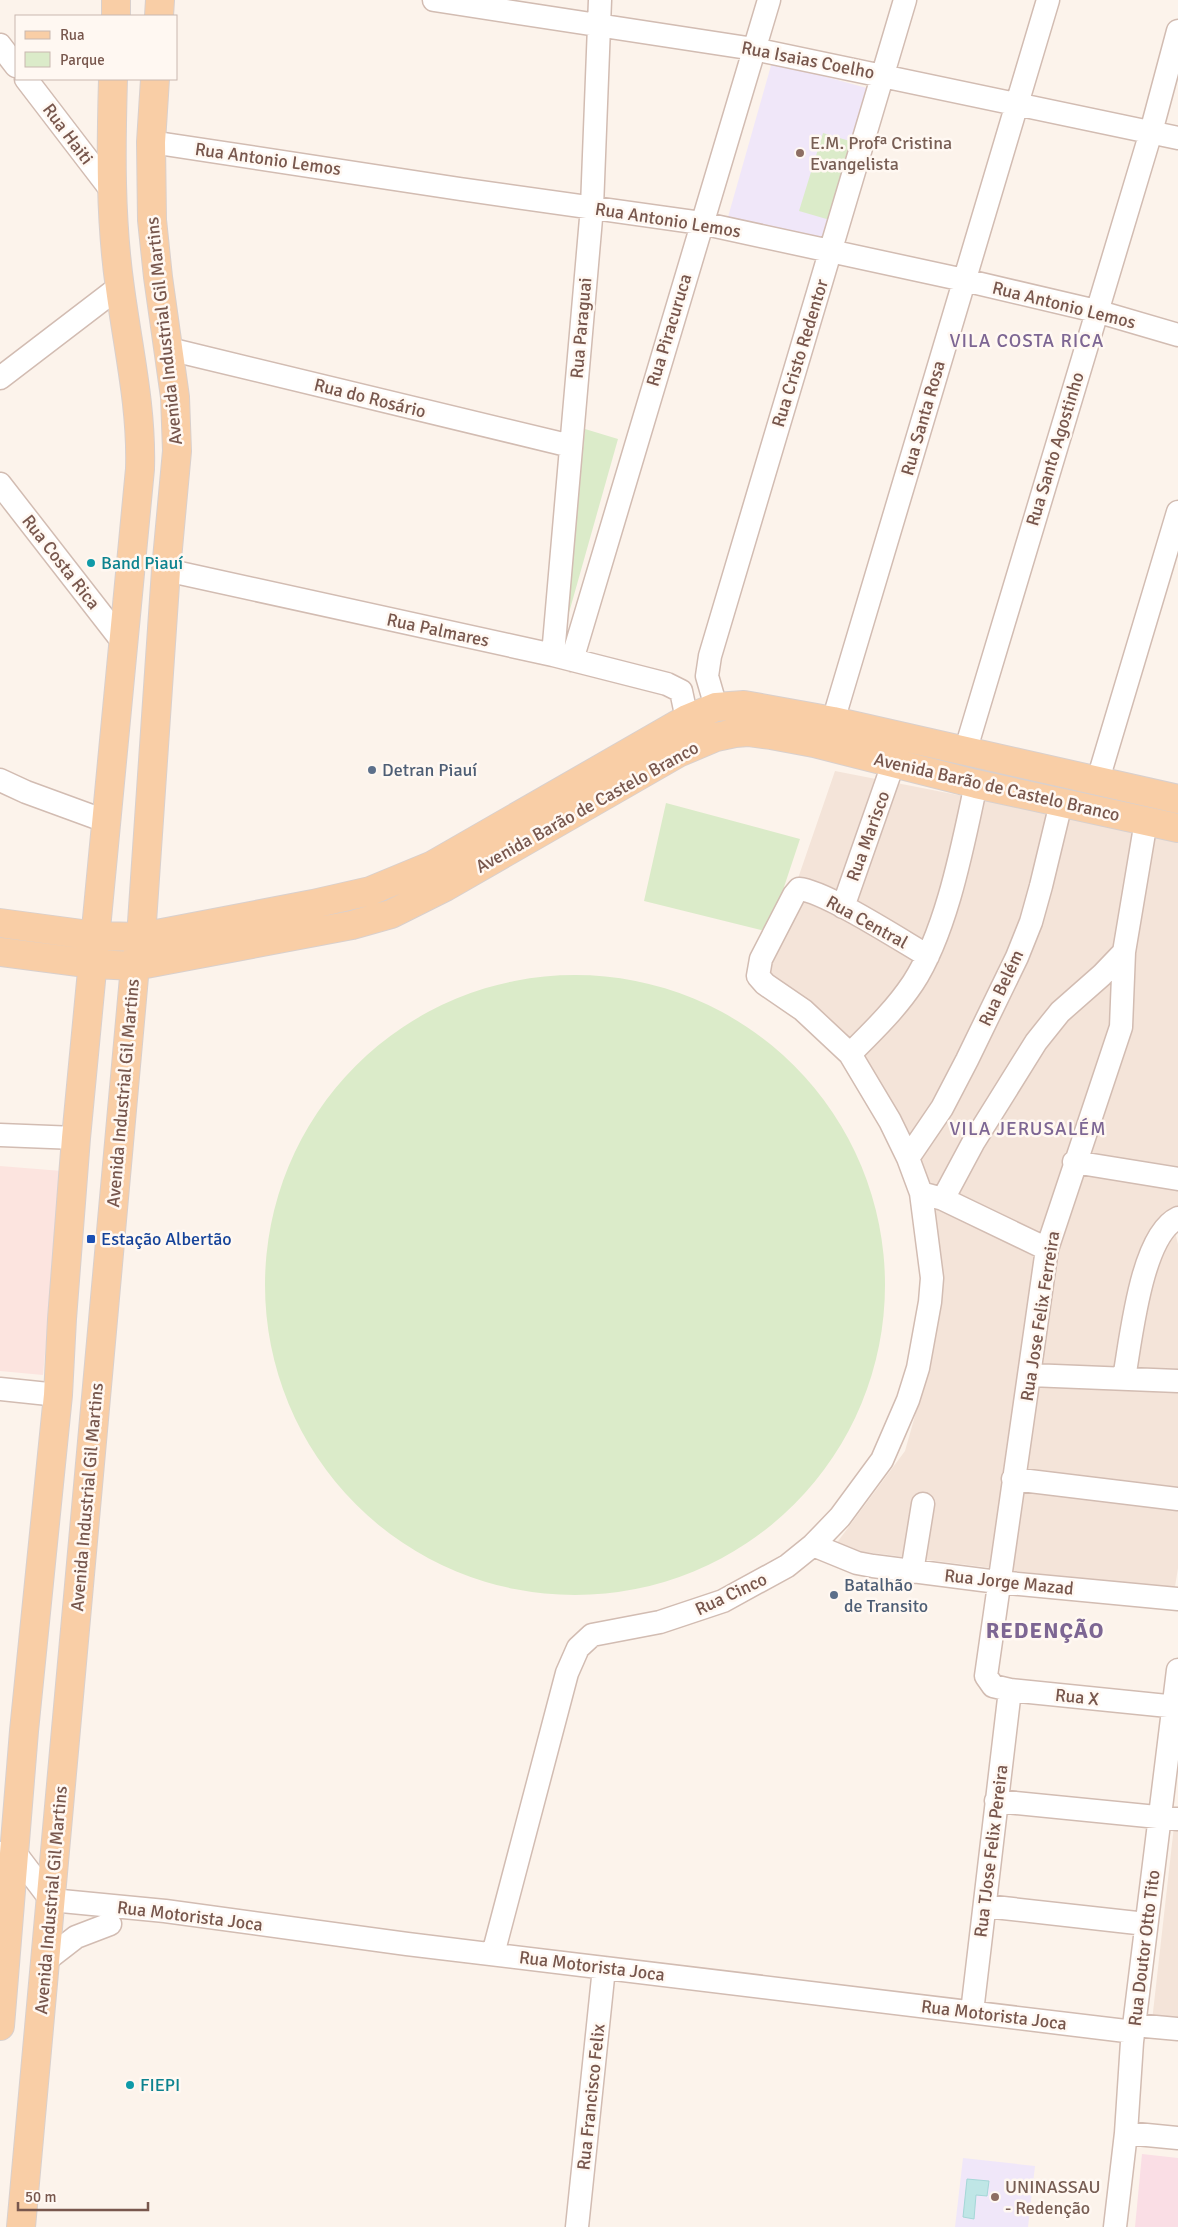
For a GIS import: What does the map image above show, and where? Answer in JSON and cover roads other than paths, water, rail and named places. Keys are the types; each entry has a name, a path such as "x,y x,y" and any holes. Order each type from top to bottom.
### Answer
{"main road":[{"path":"116,0 116,15"},
{"path":"159,15 160,0"},
{"name":"Avenida Industrial Gil Martins","path":"0,2026 8,1853 24,1731 58,1396 76,1138 108,822 122,641 132,559 140,447 134,380 120,287 111,190 113,80"},
{"name":"Avenida Industrial Gil Martins","path":"21,2227 135,966 141,937 166,570 177,450 169,349 152,220 151,142 155,80"},
{"name":"Avenida Barão de Castelo Branco","path":"0,923 97,936 141,937 370,891 408,877 449,857 687,719 716,707 744,705 833,721 1097,783 1178,799"},
{"name":"Avenida Barão de Castelo Branco","path":"0,952 94,964 135,966 352,925 391,914 445,887 678,753 716,736 748,732 814,743 976,784 1178,828"}],"street":[{"name":"Rua Isaias Coelho","path":"434,0 754,49 1178,138"},
{"name":"Rua Paraguai","path":"562,657 571,446 592,207 600,0"},
{"name":"Rua Piracuruca","path":"562,657 701,223 769,0"},
{"name":"Rua Cristo Redentor","path":"716,707 707,676 710,656 904,0"},
{"name":"Rua Santa Rosa","path":"833,721 1048,0"},
{"name":"Rua Santo Agostinho","path":"965,752 1151,132 1178,31"},
{"path":"0,45 15,65"},
{"name":"Rua Haiti","path":"27,80 111,190"},
{"name":"Rua Antonio Lemos","path":"151,142 701,223 964,280 1096,311 1178,334"},
{"path":"0,378 120,287"},
{"name":"Rua do Rosário","path":"169,349 571,446"},
{"name":"Rua Costa Rica","path":"0,484 122,641"},
{"path":"1097,783 1178,512"},
{"name":"Rua Palmares","path":"166,570 562,657 666,684 678,689 682,693 687,719"},
{"name":"Rua Marisco","path":"843,907 894,764"},
{"path":"0,780 34,796 108,822"},
{"path":"976,784 953,882 928,956 899,1002 850,1054 890,1121 908,1158 921,1193 942,1199 1047,1249"},
{"name":"Rua Belém","path":"908,1158 942,1108 1016,957 1036,904 1061,803"},
{"name":"Rua Jose Felix Ferreira","path":"986,1671 1047,1249 1074,1162 1111,1063 1121,1027 1124,952 1146,821"},
{"name":"Rua Central","path":"850,1054 803,1010 765,984 758,976 762,959 794,895 799,889 806,890 843,907 928,956"},
{"path":"942,1199 973,1144 1036,1042 1060,1012 1124,952"},
{"path":"0,1136 76,1138"},
{"path":"1074,1162 1178,1179"},
{"name":"Rua Cinco","path":"493,1954 567,1673 578,1648 592,1635 660,1622 723,1601 776,1573 813,1545 840,1517 882,1460 908,1400 918,1368 930,1302 932,1278 921,1193"},
{"path":"1124,1378 1146,1264 1164,1228 1178,1218"},
{"path":"1030,1375 1178,1381"},
{"path":"0,1389 58,1396"},
{"path":"1013,1479 1178,1499"},
{"path":"912,1572 923,1504"},
{"name":"Rua Jorge Mazad","path":"813,1545 857,1563 912,1572 1178,1599"},
{"name":"Rua Doutor Otto Tito","path":"1114,2227 1126,2133 1134,2028 1146,1924 1169,1818 1178,1670"},
{"name":"Rua X","path":"986,1671 986,1677 991,1684 1010,1690 1176,1707"},
{"name":"Rua TJose Felix Pereira","path":"972,2012 1010,1690"},
{"path":"996,1802 1169,1818"},
{"path":"8,1853 50,1900"},
{"name":"Rua Motorista Joca","path":"50,1900 165,1911 604,1968 972,2012 1134,2028 1178,2029"},
{"path":"985,1906 1146,1924"},
{"name":"Rua Motorista Joca","path":"45,1961 76,1937 110,1924"},
{"name":"Rua Francisco Felix","path":"577,2227 604,1968"},
{"path":"1126,2133 1178,2138"}],"water":[{"path":"967,2179 989,2181 987,2196 976,2195 974,2219 963,2217"}],"place":[{"name":"E.M. Profª Cristina Evangelista","path":"800,153"},
{"name":"Band Piauí","path":"91,563"},
{"name":"Detran Piauí","path":"372,770"},
{"name":"Estação Albertão","path":"91,1239"},
{"name":"Batalhão de Transito","path":"834,1595"},
{"name":"FIEPI","path":"130,2085"},
{"name":"UNINASSAU - Redenção","path":"995,2197"}],"district":[{"name":"VILA COSTA RICA","path":"1027,340"},
{"name":"VILA JERUSALÉM","path":"1028,1128"},
{"name":"REDENÇÃO","path":"1045,1630"}]}
